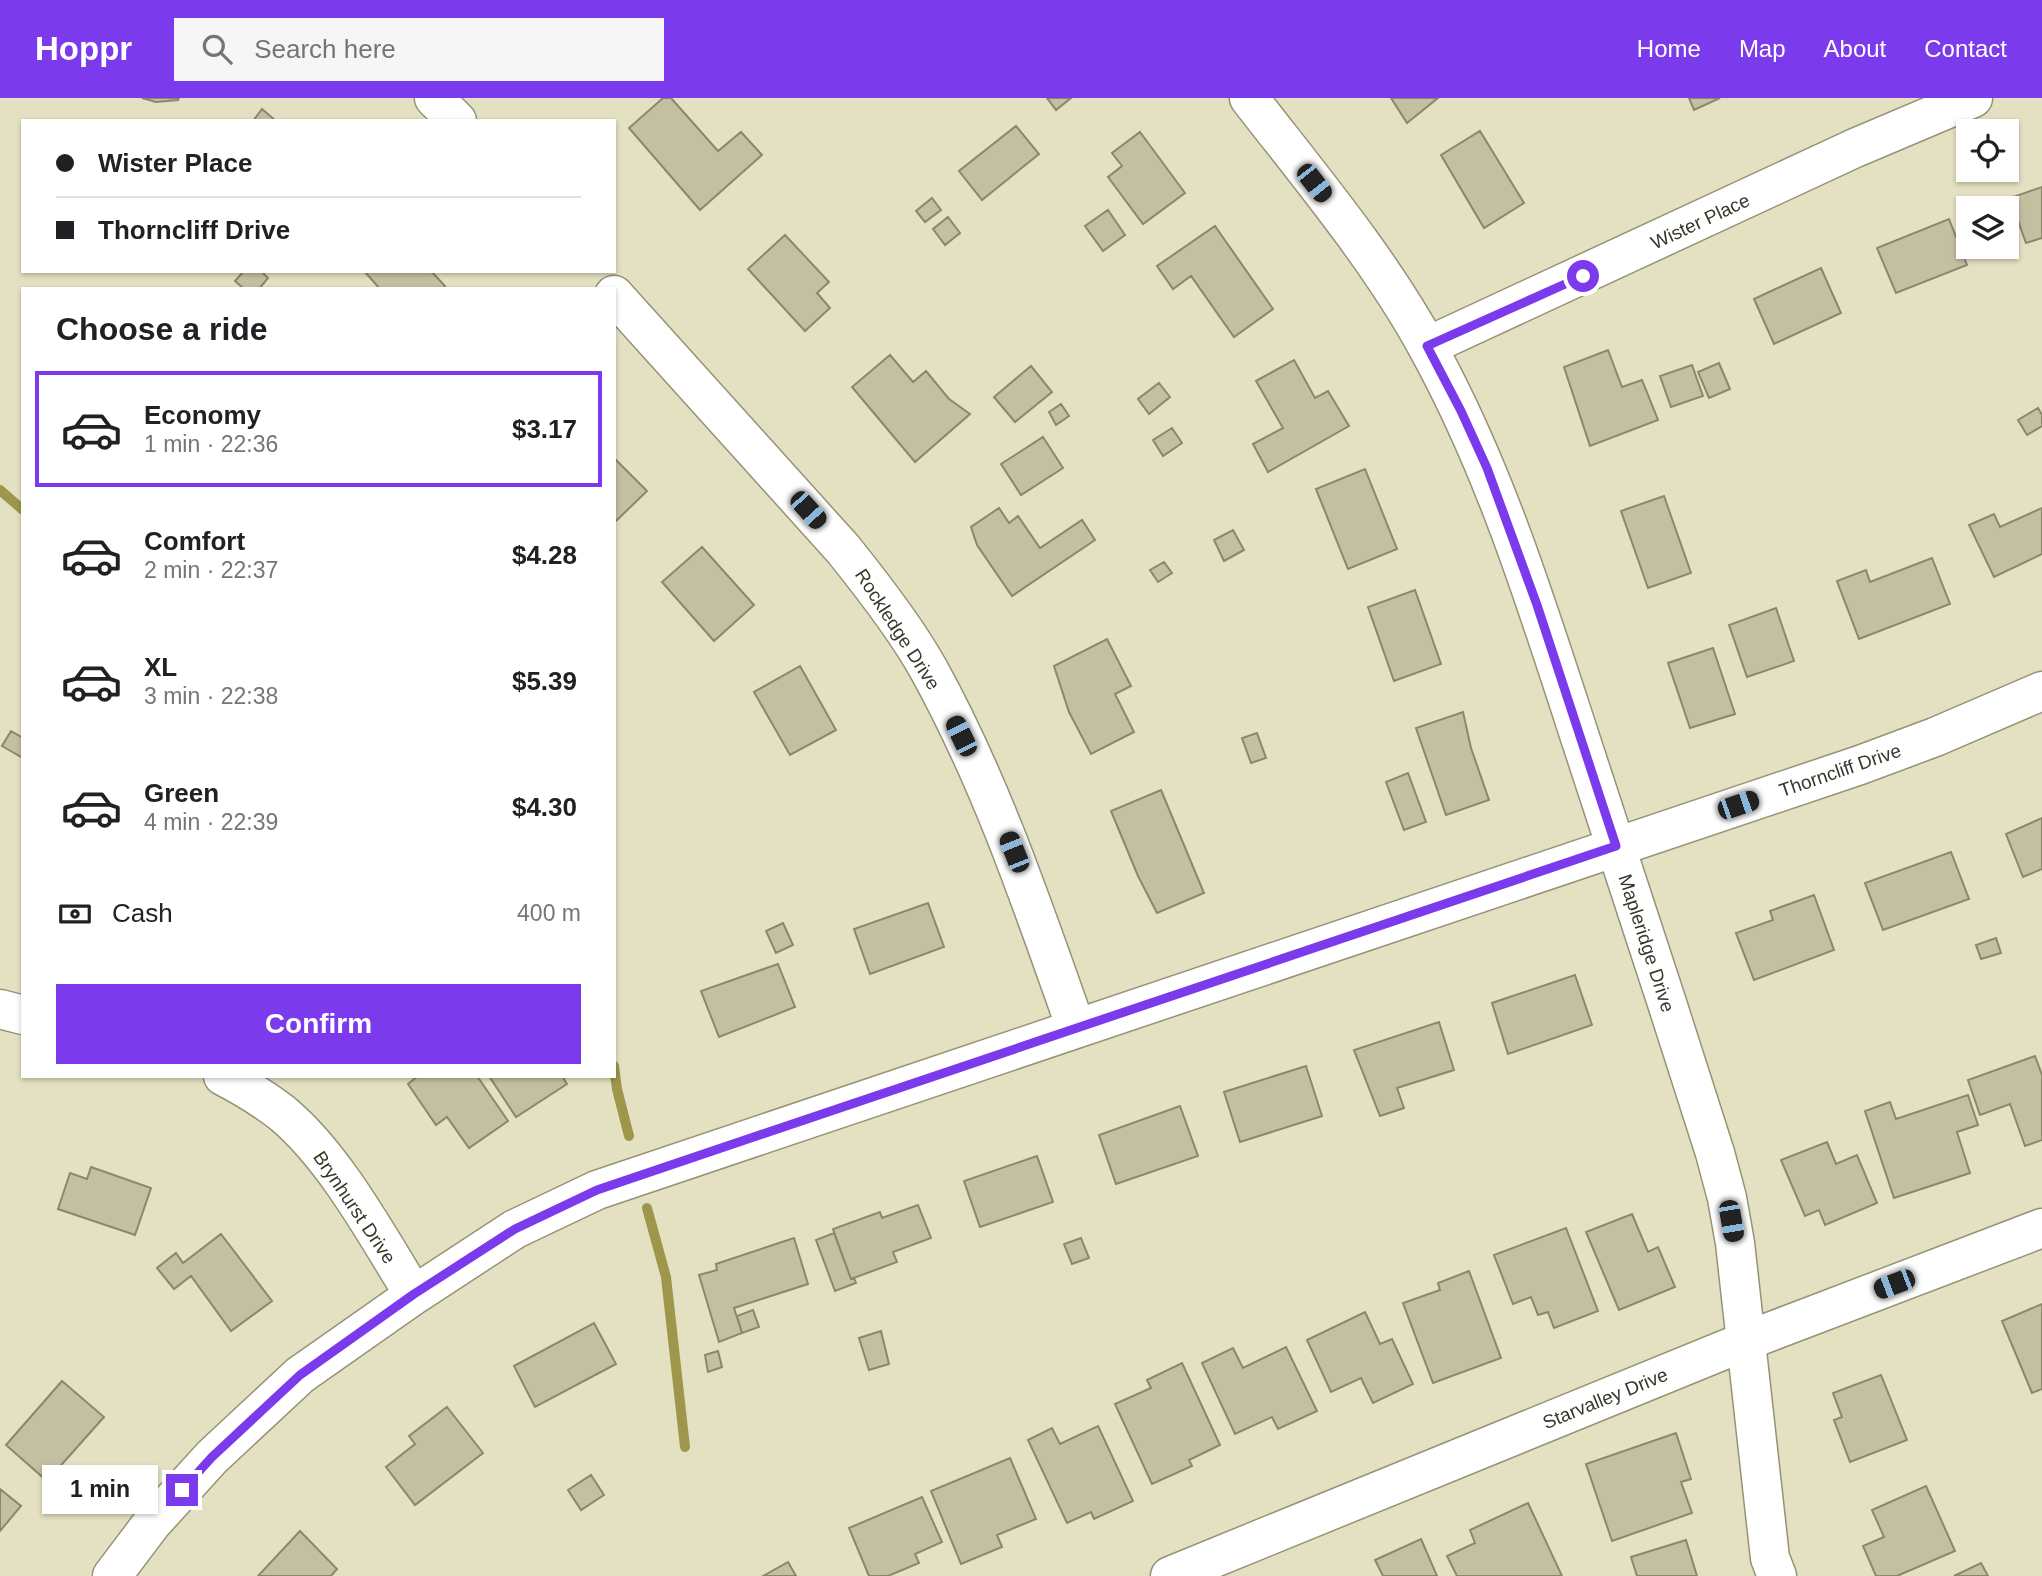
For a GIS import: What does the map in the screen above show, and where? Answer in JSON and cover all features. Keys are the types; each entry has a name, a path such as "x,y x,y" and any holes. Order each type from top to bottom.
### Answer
{"street":[{"path":"434,98 455,119"},
{"name":"Mapleridge Drive","path":"1249,98 1363,246 1427,346 1487,468 1537,605 1715,1153 1727,1198 1735,1243 1770,1558 1777,1576"},
{"name":"Wister Place","path":"1427,346 1922,107 1973,98"},
{"path":"595,273 606,287"},
{"name":"Rockledge Drive","path":"616,297 843,549 868,580 928,669 1004,827 1076,1028"},
{"name":"Thorncliff Drive","path":"112,1576 152,1523 212,1457 300,1375 414,1294 515,1229 597,1190 1860,765 1935,737 2042,691"},
{"path":"0,1009 21,1014"},
{"name":"Brynhurst Drive","path":"227,1078 283,1114 309,1140 354,1197 414,1294"},
{"name":"Starvalley Drive","path":"1172,1576 1746,1341 2042,1228"}],"building":[{"path":"142,98 179,98 156,102"},
{"path":"663,98 671,98 718,151 741,132 762,155 700,210 629,128"},
{"path":"1047,98 1071,98 1056,110"},
{"path":"1391,98 1438,98 1407,123"},
{"path":"1689,98 1720,98 1694,110"},
{"path":"262,109 274,119 254,119"},
{"path":"1016,126 1039,154 982,200 959,171"},
{"path":"1480,131 1524,203 1484,228 1441,155"},
{"path":"1140,132 1185,193 1143,224 1108,177 1122,166 1112,153"},
{"path":"2042,187 2042,238 2026,243 2019,223 2019,196 2016,196"},
{"path":"932,198 941,210 925,222 916,211"},
{"path":"1108,210 1125,235 1103,251 1085,226"},
{"path":"948,217 960,233 945,245 933,229"},
{"path":"1949,219 1956,237 1956,259 1965,259 1967,265 1896,293 1877,248"},
{"path":"1215,226 1273,309 1234,337 1191,276 1173,289 1157,266"},
{"path":"785,235 829,282 817,293 830,308 805,331 748,269"},
{"path":"1821,268 1841,313 1774,344 1754,299"},
{"path":"242,273 263,273 268,278 261,287 242,287 235,281"},
{"path":"366,273 433,273 445,286 444,287 378,287"},
{"path":"1608,350 1622,387 1642,380 1658,420 1590,446 1564,367"},
{"path":"890,355 913,382 926,371 949,399 970,414 915,462 852,387"},
{"path":"1294,360 1315,398 1328,391 1349,426 1268,472 1253,444 1283,428 1256,381"},
{"path":"1719,363 1730,389 1709,398 1698,372"},
{"path":"1692,365 1703,396 1671,407 1660,376"},
{"path":"1031,366 1052,392 1015,422 994,397"},
{"path":"1159,383 1170,397 1149,414 1138,399"},
{"path":"1061,404 1069,416 1056,425 1049,412"},
{"path":"2038,408 2042,415 2042,426 2027,435 2018,420"},
{"path":"1172,428 1182,443 1163,456 1153,440"},
{"path":"1043,437 1063,468 1021,495 1001,464"},
{"path":"616,460 647,491 616,521"},
{"path":"1365,469 1397,549 1348,569 1316,489"},
{"path":"1664,496 1691,573 1648,588 1621,511"},
{"path":"999,508 1009,523 1018,516 1040,548 1082,520 1095,540 1012,596 977,545 971,527"},
{"path":"2042,508 2042,554 1994,577 1969,525 1994,514 2000,527"},
{"path":"1233,530 1244,550 1224,561 1214,540"},
{"path":"702,547 754,605 714,641 662,582"},
{"path":"1932,558 1950,604 1859,639 1837,581 1866,570 1870,582"},
{"path":"1164,562 1172,573 1158,582 1150,570"},
{"path":"1415,590 1441,664 1394,681 1368,607"},
{"path":"1776,608 1794,661 1747,677 1729,625"},
{"path":"1107,639 1131,686 1115,694 1134,732 1091,754 1069,712 1054,666"},
{"path":"1713,648 1735,714 1690,728 1668,663"},
{"path":"800,666 836,730 790,755 754,692"},
{"path":"1463,712 1471,748 1489,800 1446,815 1416,728"},
{"path":"11,731 21,737 21,757 2,746"},
{"path":"1257,733 1266,758 1251,763 1242,738"},
{"path":"1408,773 1426,822 1404,830 1386,782"},
{"path":"1161,790 1204,893 1157,913 1138,876 1111,811"},
{"path":"2042,818 2042,869 2023,877 2006,834"},
{"path":"1951,852 1969,899 1883,930 1865,883"},
{"path":"1814,895 1834,950 1754,980 1736,933 1773,920 1770,911"},
{"path":"928,903 944,947 870,974 854,929"},
{"path":"783,923 793,945 776,953 766,931"},
{"path":"1996,938 2001,953 1981,959 1976,945"},
{"path":"778,964 795,1007 719,1037 701,991"},
{"path":"1575,975 1592,1025 1508,1054 1492,1003"},
{"path":"1439,1022 1454,1070 1397,1088 1404,1108 1380,1116 1354,1050"},
{"path":"2035,1056 2042,1075 2042,1140 2025,1146 2010,1104 1980,1115 1968,1080"},
{"path":"1306,1066 1322,1116 1240,1142 1224,1092"},
{"path":"416,1078 478,1078 508,1121 469,1148 447,1117 436,1125 408,1084"},
{"path":"490,1078 563,1078 567,1084 516,1117"},
{"path":"1968,1095 1978,1125 1957,1132 1970,1173 1894,1198 1865,1111 1890,1102 1896,1119"},
{"path":"1180,1106 1198,1156 1116,1184 1099,1135"},
{"path":"1827,1142 1836,1164 1857,1155 1877,1203 1825,1225 1819,1210 1805,1216 1781,1160"},
{"path":"1037,1156 1053,1202 980,1227 964,1181"},
{"path":"91,1167 151,1188 135,1235 58,1209 70,1173 87,1179"},
{"path":"918,1205 931,1238 893,1252 897,1262 851,1279 833,1229 880,1212 882,1218"},
{"path":"1632,1214 1648,1252 1658,1247 1675,1287 1619,1310 1586,1232"},
{"path":"1566,1228 1598,1311 1554,1328 1548,1312 1538,1315 1531,1297 1513,1304 1494,1255"},
{"path":"834,1233 851,1279 854,1278 856,1283 835,1291 816,1240"},
{"path":"221,1234 272,1301 231,1331 191,1276 174,1289 157,1268 176,1253 183,1263"},
{"path":"794,1238 808,1284 734,1308 742,1333 719,1342 699,1275 717,1270 716,1264"},
{"path":"1081,1238 1089,1258 1072,1264 1064,1244"},
{"path":"1469,1271 1501,1358 1433,1383 1403,1303 1440,1290 1438,1283"},
{"path":"2042,1304 2042,1389 2032,1393 2002,1321"},
{"path":"753,1310 759,1327 742,1333 737,1316"},
{"path":"1365,1312 1380,1344 1392,1339 1413,1384 1373,1403 1361,1378 1331,1392 1307,1340"},
{"path":"594,1323 616,1364 535,1407 514,1366"},
{"path":"881,1331 889,1364 869,1370 859,1338"},
{"path":"1286,1347 1317,1411 1278,1429 1272,1417 1235,1434 1202,1363 1233,1348 1243,1368"},
{"path":"718,1351 722,1367 708,1372 705,1355"},
{"path":"1182,1363 1220,1445 1189,1460 1192,1466 1152,1484 1115,1404 1151,1388 1147,1380"},
{"path":"1881,1375 1907,1440 1850,1462 1834,1420 1842,1417 1833,1393"},
{"path":"62,1381 104,1417 47,1481 6,1445"},
{"path":"447,1407 483,1453 415,1505 386,1467 415,1444 409,1436"},
{"path":"1098,1426 1133,1501 1094,1519 1091,1512 1067,1523 1028,1440 1052,1428 1060,1444"},
{"path":"1676,1433 1691,1479 1681,1482 1692,1513 1612,1541 1586,1464"},
{"path":"1010,1458 1036,1519 997,1535 1002,1547 961,1564 931,1491"},
{"path":"591,1475 604,1495 581,1510 568,1490"},
{"path":"1926,1486 1955,1551 1897,1576 1876,1576 1863,1546 1884,1537 1872,1510"},
{"path":"0,1489 21,1506 0,1531"},
{"path":"922,1497 942,1542 915,1554 919,1563 888,1576 869,1576 849,1528"},
{"path":"1528,1503 1562,1576 1457,1576 1447,1556 1475,1543 1470,1530"},
{"path":"300,1531 337,1569 331,1576 258,1576"},
{"path":"1421,1539 1437,1576 1383,1576 1375,1560"},
{"path":"1686,1540 1697,1576 1637,1576 1631,1557"},
{"path":"788,1562 796,1576 763,1576"},
{"path":"1981,1563 1988,1576 1954,1576"}],"waterway":[{"path":"0,490 21,508"},
{"path":"616,1078 629,1136"},
{"path":"647,1208 666,1277 685,1447"}],"route":[{"path":"182,1490 212,1457 300,1375 414,1294 515,1229 597,1190 1616,846 1537,605 1487,468 1427,346 1583,276"}]}
